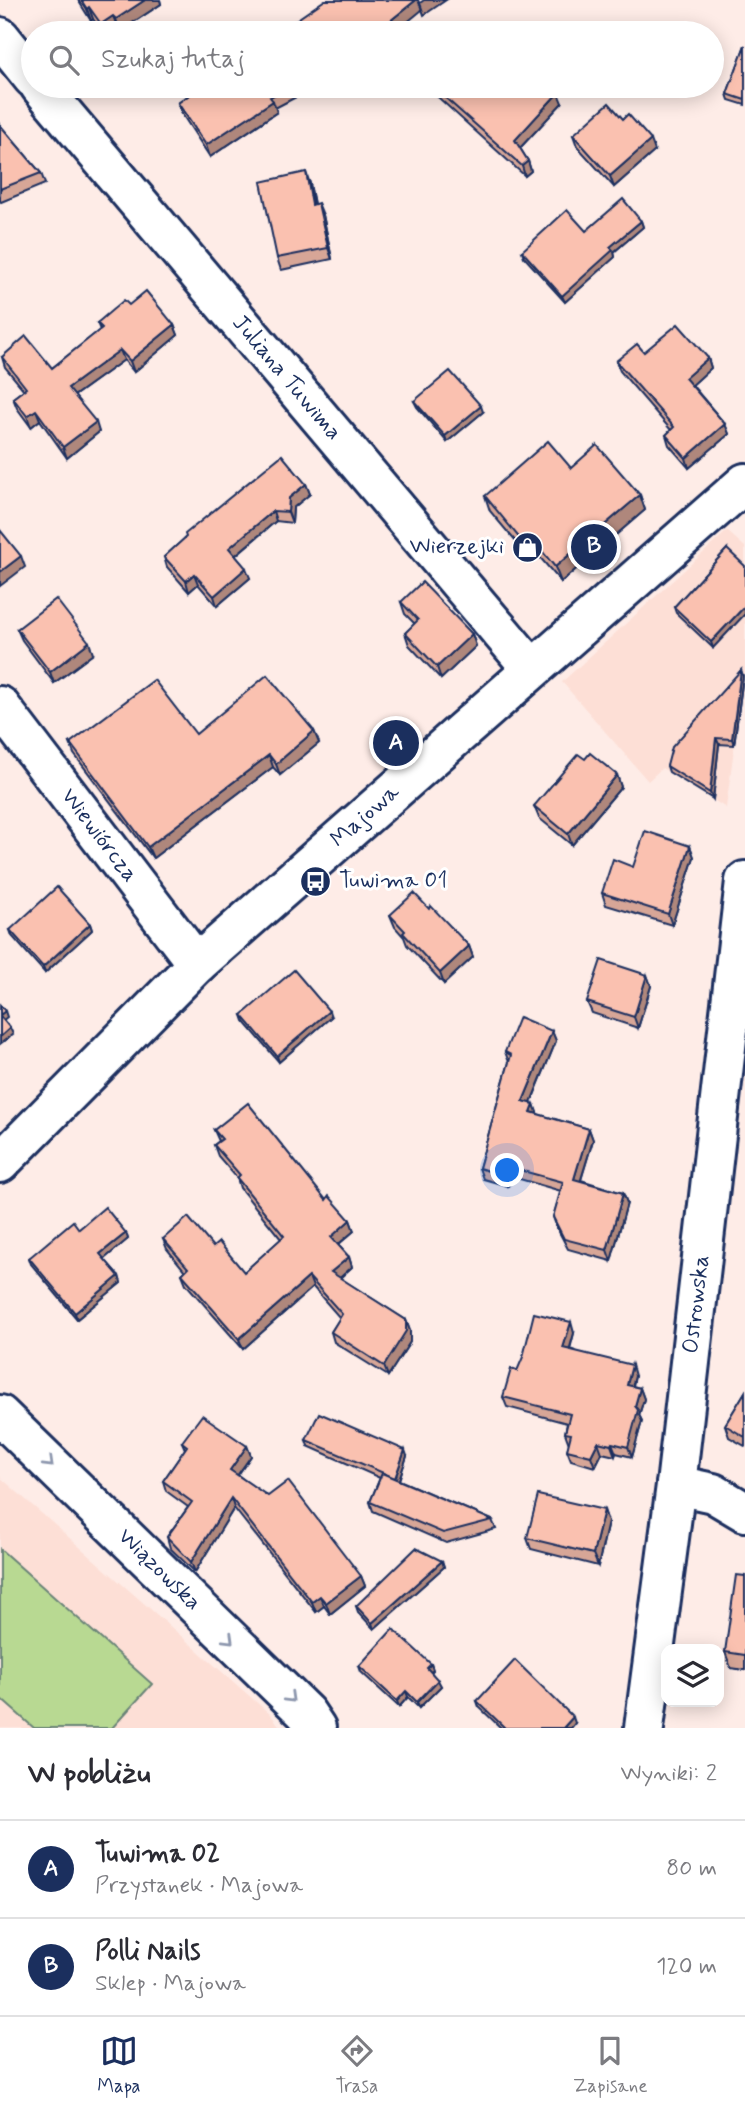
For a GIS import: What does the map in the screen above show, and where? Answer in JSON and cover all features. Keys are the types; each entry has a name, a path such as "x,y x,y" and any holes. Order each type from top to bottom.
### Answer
{"street":[{"path":"0,37 21,63"},
{"name":"Juliana Tuwima","path":"50,98 532,669"},
{"name":"Majowa","path":"0,1163 197,964 532,669 743,488"},
{"name":"Wiewiórcza","path":"0,706 197,964"},
{"name":"Ostrowska","path":"644,1728 677,1485 745,881"},
{"name":"Wiązowska","path":"0,1415 306,1713 316,1728"},
{"path":"677,1485 713,1493 745,1512"}],"shaded area":[{"path":"727,531 745,547 745,682 726,808 662,768 648,781 562,682"},
{"path":"0,1477 271,1715 281,1728 0,1728"}],"green space":[{"path":"0,1549 152,1684 112,1728 34,1728 0,1698"}],"building":[{"path":"81,0 145,0 116,19 113,16 106,21 99,21 89,7 87,9"},
{"path":"325,0 416,0 390,21 296,20"},
{"path":"745,45 745,100 727,94"},
{"path":"185,98 271,98 273,101 206,145 178,103"},
{"path":"446,98 553,98 515,140 528,161 522,166"},
{"path":"609,103 623,119 628,114 651,140 610,176 573,135"},
{"path":"0,125 41,173 0,189"},
{"path":"306,172 312,205 318,203 328,248 277,258 261,182"},
{"path":"623,199 641,221 610,247 613,250 562,296 522,251 567,210 586,231"},
{"path":"146,291 174,325 130,361 120,350 68,388 96,422 63,447 36,410 27,416 13,398 26,388 2,357 26,336 52,368 102,328 97,323 124,300 129,305"},
{"path":"678,324 708,358 685,378 725,424 686,458 666,435 674,427 616,361 637,344 644,352"},
{"path":"450,371 481,406 445,436 414,401"},
{"path":"548,441 571,468 597,445 640,495 555,567 533,540 526,546 485,496"},
{"path":"282,455 306,484 289,498 288,512 273,511 229,548 246,568 214,596 194,574 186,581 164,557 186,537 185,534"},
{"path":"0,530 21,556 0,572"},
{"path":"727,549 745,566 745,606 711,642 674,607"},
{"path":"422,582 472,634 437,667 405,633 418,620 401,602"},
{"path":"56,599 89,642 50,672 17,629"},
{"path":"741,670 732,739 716,738 710,793 667,766 672,747"},
{"path":"267,675 314,731 276,764 269,755 148,847 70,743 154,680 196,734"},
{"path":"590,753 617,775 568,834 534,806 578,754 585,759"},
{"path":"645,831 690,846 668,914 602,893 613,859 633,867"},
{"path":"57,887 90,924 43,967 10,930"},
{"path":"414,893 429,909 431,906 469,946 440,973 390,915"},
{"path":"601,960 647,975 634,1017 587,1002"},
{"path":"294,970 329,1011 277,1056 242,1015"},
{"path":"0,1016 10,1028 0,1037"},
{"path":"519,1017 552,1031 523,1101 534,1104 531,1112 589,1129 574,1179 623,1193 607,1250 564,1239 553,1217 563,1182 512,1168 512,1163 504,1176 479,1168 511,1055 505,1052"},
{"path":"248,1103 326,1200 329,1196 350,1220 331,1237 349,1257 331,1272 406,1320 406,1331 384,1366 331,1332 342,1314 309,1277 239,1339 182,1274 188,1268 163,1239 188,1217 213,1247 219,1242 244,1272 284,1236 237,1178 240,1175 214,1145 222,1139 214,1130"},
{"path":"105,1207 126,1233 100,1254 119,1276 75,1313 29,1258 73,1221 79,1229"},
{"path":"534,1313 571,1322 563,1348 632,1365 627,1385 640,1388 635,1406 638,1410 628,1447 598,1442 591,1456 567,1450 571,1434 565,1433 570,1414 503,1397 511,1369 517,1371 523,1357"},
{"path":"745,1392 745,1437 725,1425"},
{"path":"319,1413 405,1450 395,1478 306,1440"},
{"path":"202,1415 247,1446 230,1470 268,1496 288,1481 361,1576 326,1603 320,1596 312,1602 231,1498 191,1562 167,1537 192,1502 163,1481 187,1446 182,1442"},
{"path":"382,1473 492,1520 443,1533 370,1502"},
{"path":"538,1495 604,1510 593,1554 527,1538"},
{"path":"416,1548 442,1561 372,1623 356,1606"},
{"path":"736,1575 745,1576 745,1655 725,1652"},
{"path":"393,1629 431,1664 427,1668 438,1680 417,1702 406,1691 397,1701 359,1666"},
{"path":"515,1660 573,1717 563,1728 505,1728 477,1701"}],"place":[{"name":"Wierzejki","path":"527,547"},
{"name":"Polli Nails","path":"594,547"},
{"name":"Tuwima 02","path":"396,743"},
{"name":"Tuwima 01","path":"316,881"}]}
